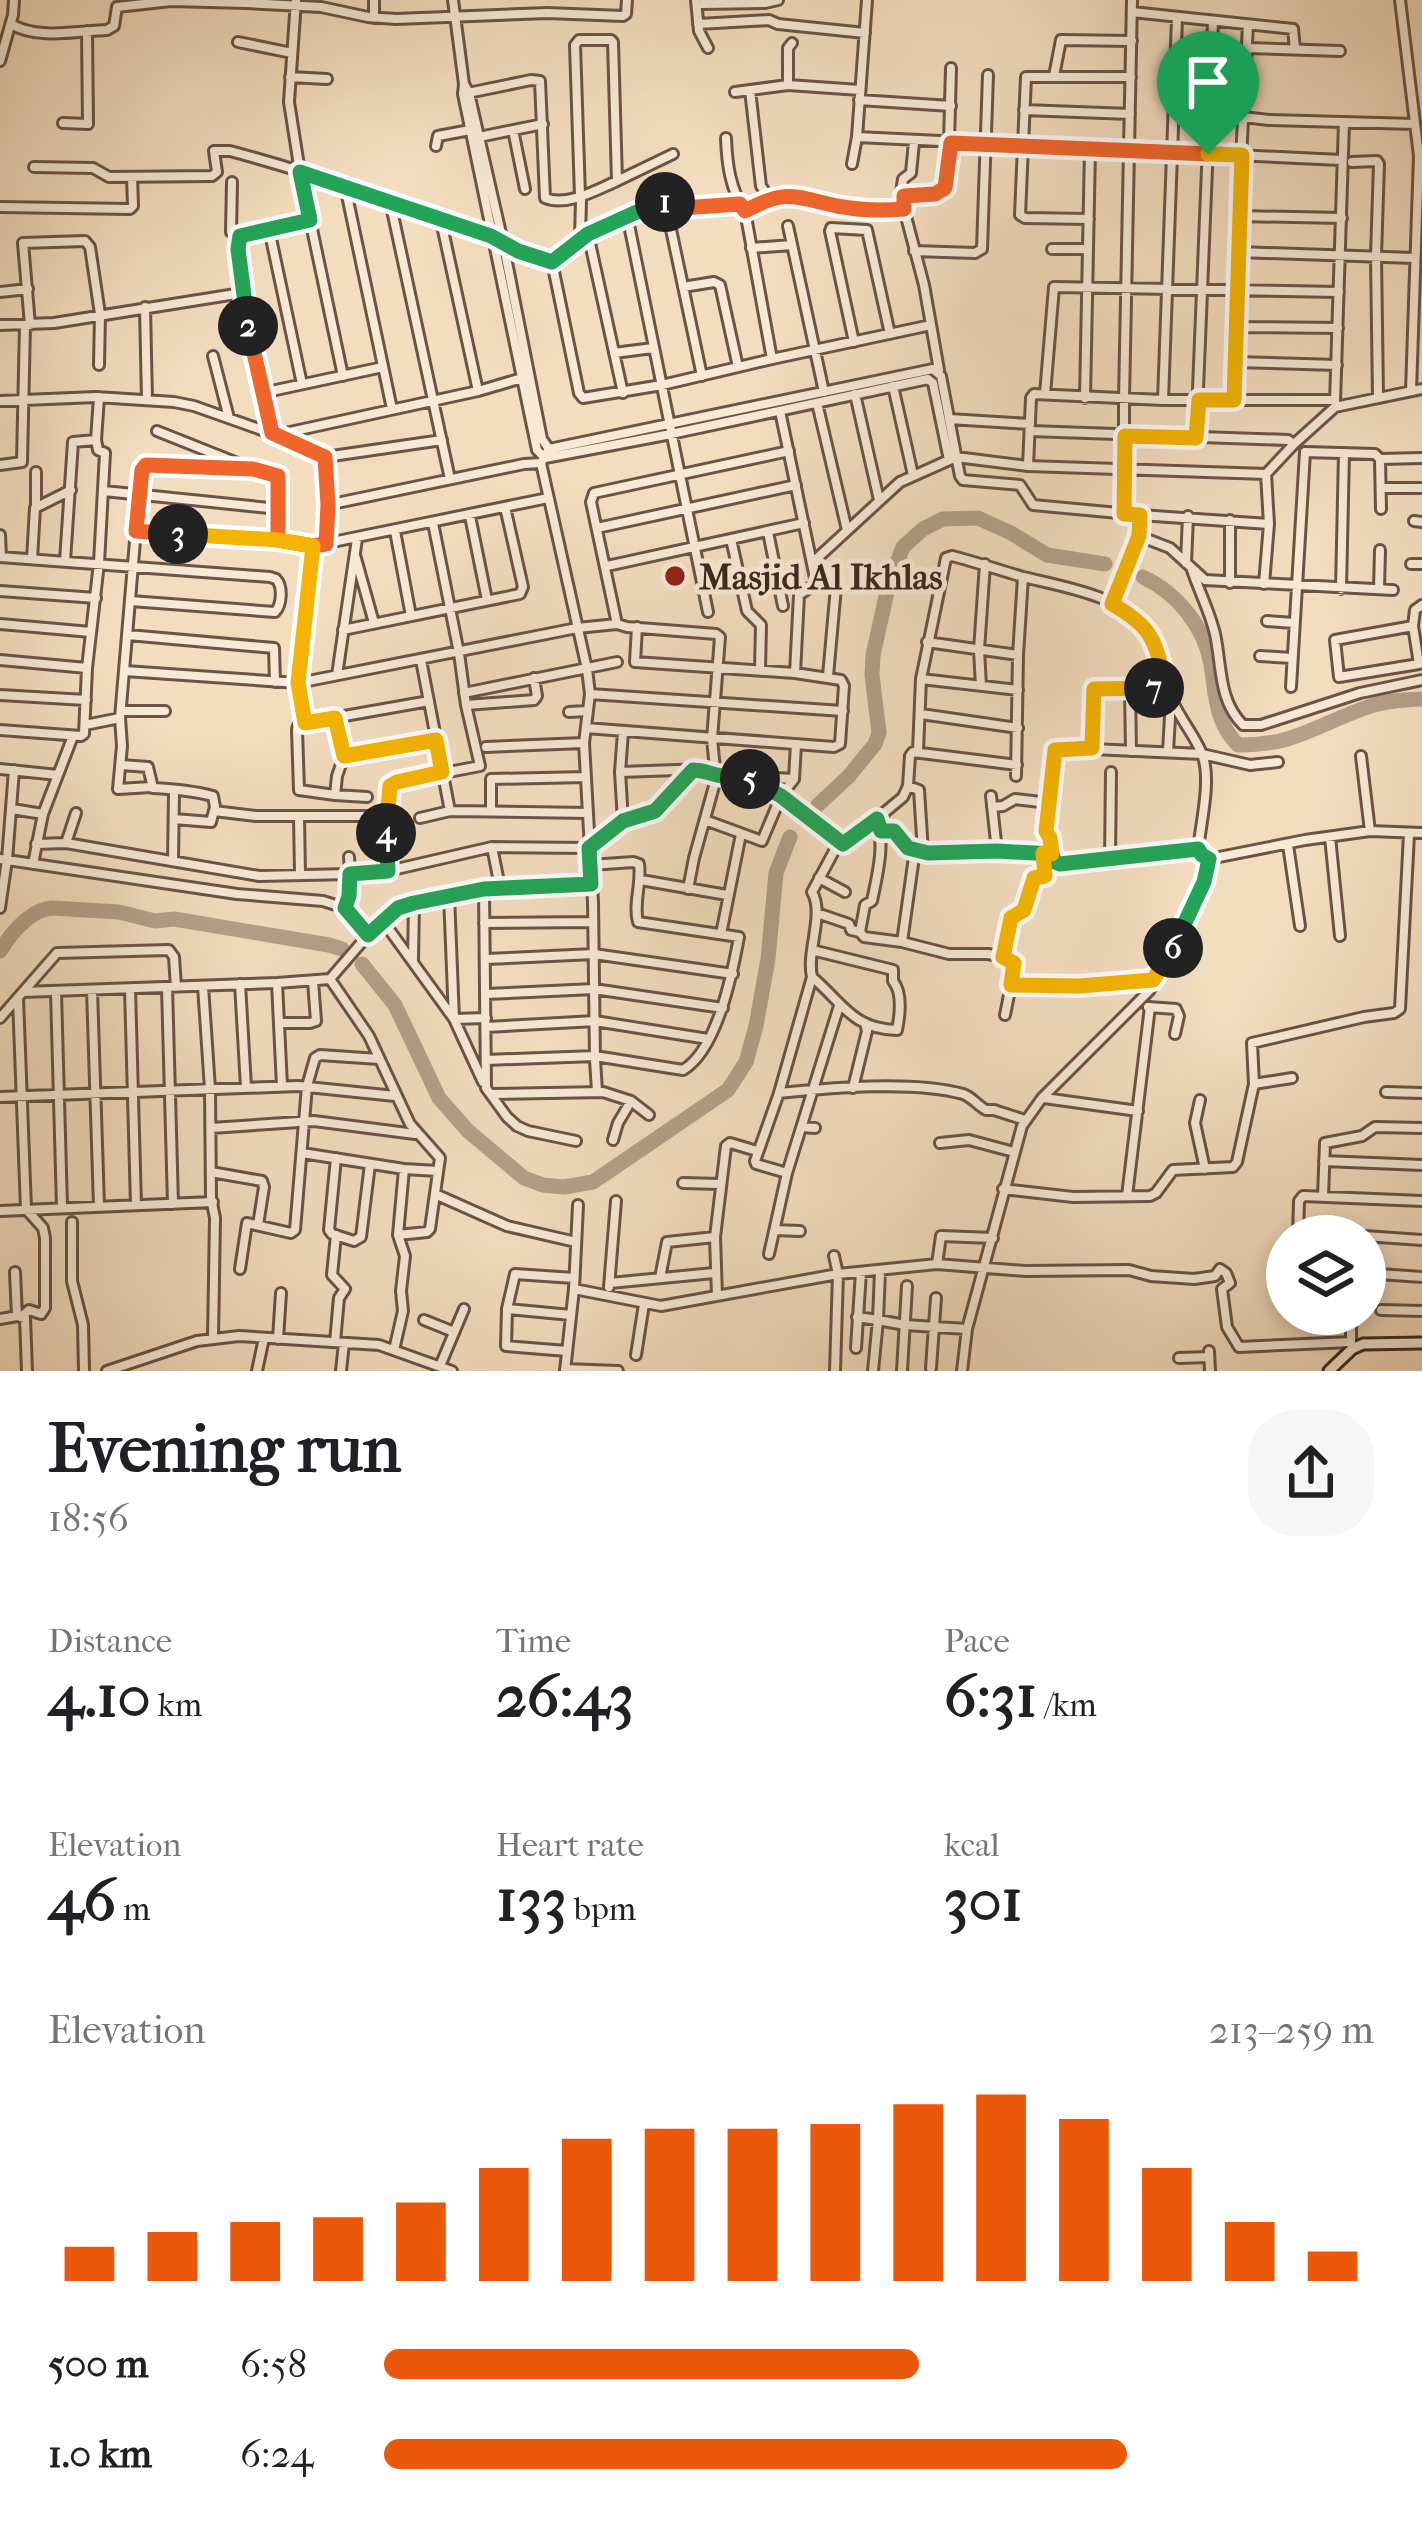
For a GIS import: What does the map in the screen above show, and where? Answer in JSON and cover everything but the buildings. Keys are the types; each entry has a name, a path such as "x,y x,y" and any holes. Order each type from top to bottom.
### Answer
{"street":[{"path":"0,61 14,0"},
{"path":"11,24 22,31 112,28 117,7 166,0 296,3 374,18 547,13 623,16 627,0"},
{"path":"374,0 374,18"},
{"path":"453,0 465,90 503,242 525,378"},
{"path":"853,164 867,0"},
{"path":"1124,514 1132,0"},
{"path":"1028,466 1033,395 1335,403 1417,390 1418,104 1406,57 1400,0"},
{"path":"708,47 698,24 699,2 777,1 777,23"},
{"path":"296,3 290,102 343,376"},
{"path":"1132,12 1293,29 1295,50"},
{"path":"1162,400 1177,19"},
{"path":"698,24 769,20 865,32"},
{"path":"1196,438 1213,22"},
{"path":"1234,400 1248,25"},
{"path":"64,123 88,123 87,31"},
{"path":"617,181 615,46 611,40 579,40 574,45 584,237 623,393"},
{"path":"1054,76 1061,40 1132,41"},
{"path":"238,41 292,53"},
{"path":"788,86 788,48 792,44"},
{"path":"1248,48 1340,51"},
{"path":"1406,57 1422,57"},
{"path":"904,196 942,192 948,180 951,68"},
{"path":"914,251 975,253 982,249 988,75"},
{"path":"1089,219 1022,218 1027,76 1131,77"},
{"path":"290,77 327,79"},
{"path":"465,90 538,80 545,197 554,202 580,196 673,154"},
{"path":"735,92 788,86 951,106"},
{"path":"750,90 761,186 772,200"},
{"path":"1023,110 1130,114"},
{"path":"1244,117 1415,124"},
{"path":"1264,584 1269,524 1265,474 1335,403 1347,161 1344,122"},
{"path":"436,146 438,136 543,124"},
{"path":"513,130 525,189"},
{"path":"857,137 1377,161 1378,398"},
{"path":"727,138 730,175 742,207 772,358"},
{"path":"914,142 911,173 902,179 904,209 931,325 952,459"},
{"path":"1085,398 1090,149"},
{"path":"34,166 93,168 106,176 215,176 213,153 217,150 390,201 552,262"},
{"path":"0,207 130,209 134,206 132,177"},
{"path":"232,182 231,231 240,236 310,220"},
{"path":"345,186 392,409"},
{"path":"667,209 742,207 794,196 840,206 904,209"},
{"path":"489,198 491,236 542,439 548,498 587,669 590,694 584,742 598,1091"},
{"path":"390,201 449,479"},
{"path":"552,262 584,237 665,201 703,376"},
{"path":"627,214 708,613"},
{"path":"1238,216 1342,218"},
{"path":"441,220 478,391"},
{"path":"788,226 824,392"},
{"path":"854,342 831,228 868,230 890,334"},
{"path":"268,229 302,384"},
{"path":"240,236 242,293 274,434"},
{"path":"0,465 21,463 28,325 23,244 85,241 90,247 100,314 99,365"},
{"path":"751,248 792,245"},
{"path":"1052,249 1088,249"},
{"path":"1238,252 1414,258"},
{"path":"552,262 580,396 586,398 662,386 931,325"},
{"path":"683,287 720,285 738,368"},
{"path":"1045,394 1056,286 1339,292"},
{"path":"0,292 28,289"},
{"path":"0,325 28,325 242,293"},
{"path":"145,307 147,400"},
{"path":"1236,327 1338,328"},
{"path":"614,353 653,347"},
{"path":"213,356 230,418"},
{"path":"1235,362 1337,365"},
{"path":"262,393 383,367"},
{"path":"328,505 927,368 939,371"},
{"path":"274,434 525,378"},
{"path":"670,430 931,380 952,459 963,480 1019,485 1033,505 1269,524"},
{"path":"892,386 914,475"},
{"path":"855,394 879,500"},
{"path":"0,401 99,397 194,406 325,457 442,440"},
{"path":"0,730 82,736 86,725 104,491 105,453 98,450 96,440 99,397"},
{"path":"817,403 848,530"},
{"path":"780,410 815,578"},
{"path":"949,419 1125,436 1294,443"},
{"path":"157,431 278,476 278,540"},
{"path":"65,561 73,442 96,440"},
{"path":"617,624 592,495 789,451"},
{"path":"1291,687 1305,452 1375,454 1380,459 1381,509"},
{"path":"1341,589 1344,453"},
{"path":"325,457 326,544"},
{"path":"1380,459 1422,458"},
{"path":"813,562 879,500 914,475 952,459 1124,471 1265,474"},
{"path":"174,819 211,822 211,794 170,788 118,789 142,470 148,464 253,469"},
{"path":"32,559 36,472"},
{"path":"597,529 796,485"},
{"path":"1381,488 1422,488"},
{"path":"36,506 71,490"},
{"path":"104,491 279,509"},
{"path":"136,531 313,546 548,498"},
{"path":"344,630 522,591 505,507"},
{"path":"1112,604 1139,536 1140,515"},
{"path":"470,516 488,600"},
{"path":"1188,516 1189,566 1216,637 1226,699 1243,725 1261,725 1360,693 1422,680"},
{"path":"1230,520 1230,583"},
{"path":"388,871 385,844 390,786 480,766 433,523"},
{"path":"607,566 804,523"},
{"path":"395,531 411,616"},
{"path":"768,532 783,607"},
{"path":"0,535 1,557 276,578 280,584 279,607 271,612 130,601"},
{"path":"1139,536 1169,548 1204,580 1393,590"},
{"path":"731,538 747,611 761,625 760,670"},
{"path":"337,675 357,539"},
{"path":"305,723 298,683 313,546"},
{"path":"1379,589 1380,550"},
{"path":"355,554 374,623"},
{"path":"918,752 927,642 946,558 952,556 1070,587 1132,615 1148,630 1167,687 1202,754 1206,776 1198,849 1202,855 1209,859 1370,831 1422,833"},
{"path":"981,686 985,564"},
{"path":"795,673 799,596 835,572 828,676"},
{"path":"1016,776 1023,577"},
{"path":"0,591 96,598"},
{"path":"1413,626 1335,640 1339,677 1419,664 1413,626 1414,610 1422,605"},
{"path":"1267,621 1294,623"},
{"path":"0,624 92,632"},
{"path":"125,671 298,683 577,628 617,624 719,635 712,739 715,775 688,889"},
{"path":"586,728 838,747 844,683 828,676 635,662 637,627"},
{"path":"128,635 274,648 275,682"},
{"path":"927,642 1018,655"},
{"path":"1260,656 1292,658"},
{"path":"421,659 450,811"},
{"path":"0,660 87,668"},
{"path":"464,693 617,662"},
{"path":"466,705 534,700 534,679"},
{"path":"921,679 1018,690"},
{"path":"1092,748 1092,692 1167,687"},
{"path":"1130,689 1132,751"},
{"path":"590,694 843,711"},
{"path":"0,695 86,700"},
{"path":"1168,752 1172,698"},
{"path":"367,797 299,790 300,724 429,701"},
{"path":"86,725 121,715 165,711"},
{"path":"569,712 587,711"},
{"path":"921,715 1018,728"},
{"path":"335,718 344,756 335,795"},
{"path":"623,732 623,821"},
{"path":"33,864 44,814 73,736"},
{"path":"344,756 436,740"},
{"path":"486,747 584,742"},
{"path":"705,820 761,841 794,779 796,744"},
{"path":"1003,957 1011,917 1024,910 1034,878 1045,876 1056,749 1202,754 1238,764 1278,762"},
{"path":"744,776 800,809 843,844 903,797 910,756 918,752 1017,765"},
{"path":"1361,756 1370,831"},
{"path":"121,765 148,767 151,788"},
{"path":"0,769 58,775"},
{"path":"0,908 14,770"},
{"path":"36,844 66,844 231,873 388,871 492,847 589,848 623,821 655,811 693,770"},
{"path":"620,772 705,770 715,775 794,779"},
{"path":"1110,859 1112,772"},
{"path":"491,810 491,779 586,777"},
{"path":"902,942 919,851 919,790 908,785"},
{"path":"173,861 174,792"},
{"path":"997,851 992,801 1049,802"},
{"path":"11,809 44,814"},
{"path":"214,811 256,816 368,816"},
{"path":"420,818 450,811 588,813"},
{"path":"66,844 76,813"},
{"path":"298,816 300,875"},
{"path":"877,819 881,831 872,901 865,905 860,932 863,937 949,954 1003,957 1014,963 1006,1015"},
{"path":"881,831 894,831 905,845 919,851 1047,853 1060,864 1198,849"},
{"path":"722,934 741,834"},
{"path":"1003,1189 1073,1197 1153,1195 1173,1170 1228,1168 1237,1162 1254,1084 1253,1042 1400,1009 1409,834"},
{"path":"1330,837 1340,936"},
{"path":"788,1173 755,1163 812,977 818,902 812,892 839,842"},
{"path":"1288,845 1300,926"},
{"path":"492,847 500,887"},
{"path":"345,908 350,857"},
{"path":"962,1371 967,1329 1025,1120 1150,991 1179,938 1209,859"},
{"path":"4,860 237,894 307,898 345,908 364,939"},
{"path":"486,1060 595,1056 683,1070 708,1039 723,1008 739,938 638,922 637,862 591,865"},
{"path":"819,878 845,892"},
{"path":"640,880 727,895"},
{"path":"21,995 330,979 398,908 500,887 591,884"},
{"path":"484,889 488,1091"},
{"path":"449,895 454,1019"},
{"path":"413,962 414,903"},
{"path":"817,913 860,932"},
{"path":"382,921 454,1019 488,1091 507,1118 528,1131 576,1141"},
{"path":"484,923 593,922"},
{"path":"0,1018 57,953 169,950 174,957 173,1204"},
{"path":"812,950 893,970 899,997 898,1029 866,1023 839,1006 812,977"},
{"path":"486,959 594,954 733,974"},
{"path":"330,979 357,1015 416,1134 439,1155 429,1231 398,1235"},
{"path":"1011,985 1153,980"},
{"path":"279,1023 316,1021 314,981"},
{"path":"277,983 282,1086"},
{"path":"240,984 246,1087"},
{"path":"203,986 215,1219 213,1338"},
{"path":"130,988 136,1205"},
{"path":"486,994 594,989 723,1008"},
{"path":"92,990 100,1206"},
{"path":"56,992 62,1208"},
{"path":"0,1318 28,1310 40,1314 46,1308 43,1228 26,1208 21,995"},
{"path":"769,1254 788,1173 839,1006"},
{"path":"1134,1006 1176,1009 1175,1034"},
{"path":"1127,1196 1150,1007"},
{"path":"454,1019 595,1021 708,1039"},
{"path":"853,1088 866,1023"},
{"path":"240,1269 247,1223 294,1232 307,1086 317,1055 379,1059"},
{"path":"1254,1084 1292,1078"},
{"path":"0,1096 307,1086 395,1096"},
{"path":"779,1093 915,1088 966,1094 986,1111 1025,1120"},
{"path":"488,1091 598,1091 631,1101 649,1115"},
{"path":"1387,1091 1422,1093"},
{"path":"1042,1098 1138,1111"},
{"path":"1200,1100 1195,1123 1205,1169"},
{"path":"613,1140 631,1101"},
{"path":"211,1128 306,1122 416,1134"},
{"path":"802,1127 815,1127"},
{"path":"1323,1197 1325,1143 1362,1136 1376,1127 1422,1127"},
{"path":"940,1143 962,1139 1013,1152"},
{"path":"717,1296 715,1237 727,1144 757,1151"},
{"path":"302,1153 438,1171"},
{"path":"336,1158 330,1232 359,1240 370,1164"},
{"path":"1324,1161 1422,1166"},
{"path":"394,1350 403,1312 405,1256 398,1235 404,1169"},
{"path":"211,1172 262,1181 258,1226"},
{"path":"683,1183 720,1184"},
{"path":"434,1194 507,1226 576,1242"},
{"path":"1299,1215 1299,1199 1422,1201"},
{"path":"609,1289 616,1201"},
{"path":"0,1211 213,1202"},
{"path":"578,1205 565,1370 618,1371"},
{"path":"72,1222 72,1281 82,1325 84,1371"},
{"path":"776,1231 800,1231"},
{"path":"336,1235 332,1275 345,1289 339,1298 340,1371"},
{"path":"937,1264 941,1236 993,1238"},
{"path":"660,1278 667,1242 715,1237"},
{"path":"1386,1238 1422,1240"},
{"path":"834,1256 838,1274 835,1371"},
{"path":"567,1351 506,1346 507,1309 516,1273 609,1289 644,1304 671,1305 838,1274 937,1264 1129,1270 1194,1279 1215,1276 1220,1269 1230,1283 1222,1288 1227,1327 1240,1347 1422,1343"},
{"path":"873,1371 880,1271"},
{"path":"16,1272 20,1316 27,1327 28,1371"},
{"path":"856,1348 861,1272"},
{"path":"609,1289 714,1273"},
{"path":"1386,1274 1422,1277"},
{"path":"902,1371 907,1286"},
{"path":"278,1339 281,1292"},
{"path":"931,1368 936,1298"},
{"path":"637,1355 644,1304"},
{"path":"434,1367 464,1309"},
{"path":"507,1309 571,1315"},
{"path":"1386,1310 1422,1311"},
{"path":"857,1317 967,1329"},
{"path":"424,1320 454,1331"},
{"path":"1330,1371 1352,1346 1352,1335"},
{"path":"107,1371 213,1338 340,1342 394,1350 452,1371"},
{"path":"257,1371 264,1338"},
{"path":"1179,1358 1209,1354 1210,1371"}],"waterway":[{"path":"818,805 875,744 879,733 873,655 889,583 903,547 923,529 943,519 978,518 1047,555 1105,564"},
{"path":"1143,577 1178,602 1203,637 1221,717 1238,745 1290,738 1372,706 1422,699"},
{"path":"362,964 395,1005 439,1098 468,1131 524,1178 564,1187 593,1182 728,1090 746,1062 768,959 776,873 790,837"},
{"path":"0,951 29,917 52,908 119,912 155,921 174,919 342,949"}],"place":[{"name":"Masjid Al Ikhlas","path":"675,576"}],"route":[{"path":"1208,154 951,143 945,188 935,194 904,196 904,209 840,206 794,196 777,197 745,211 740,204 667,209 661,201 588,234 552,262 491,236 300,172 310,220 240,236 238,249 244,308 272,433 325,457 326,544 278,540 278,476 253,469 146,465 136,531 313,546 298,683 305,723 335,718 344,756 436,740 442,772 390,786 385,844 388,871 350,874 345,908 368,935 398,908 414,903 484,889 591,884 589,848 623,821 655,811 693,770 705,770 744,776 781,796 843,844 877,819 881,831 894,831 908,848 928,853 1043,853 1052,854 1060,864 1198,849 1209,859 1204,882 1179,938 1153,980 1011,985 1014,963 1003,957 1011,918 1024,910 1034,878 1045,876 1043,853 1052,854 1046,831 1055,750 1092,748 1094,689 1167,687 1148,630 1112,604 1139,536 1140,515 1124,514 1125,436 1196,438 1199,400 1234,400 1242,155 1208,154"}]}
